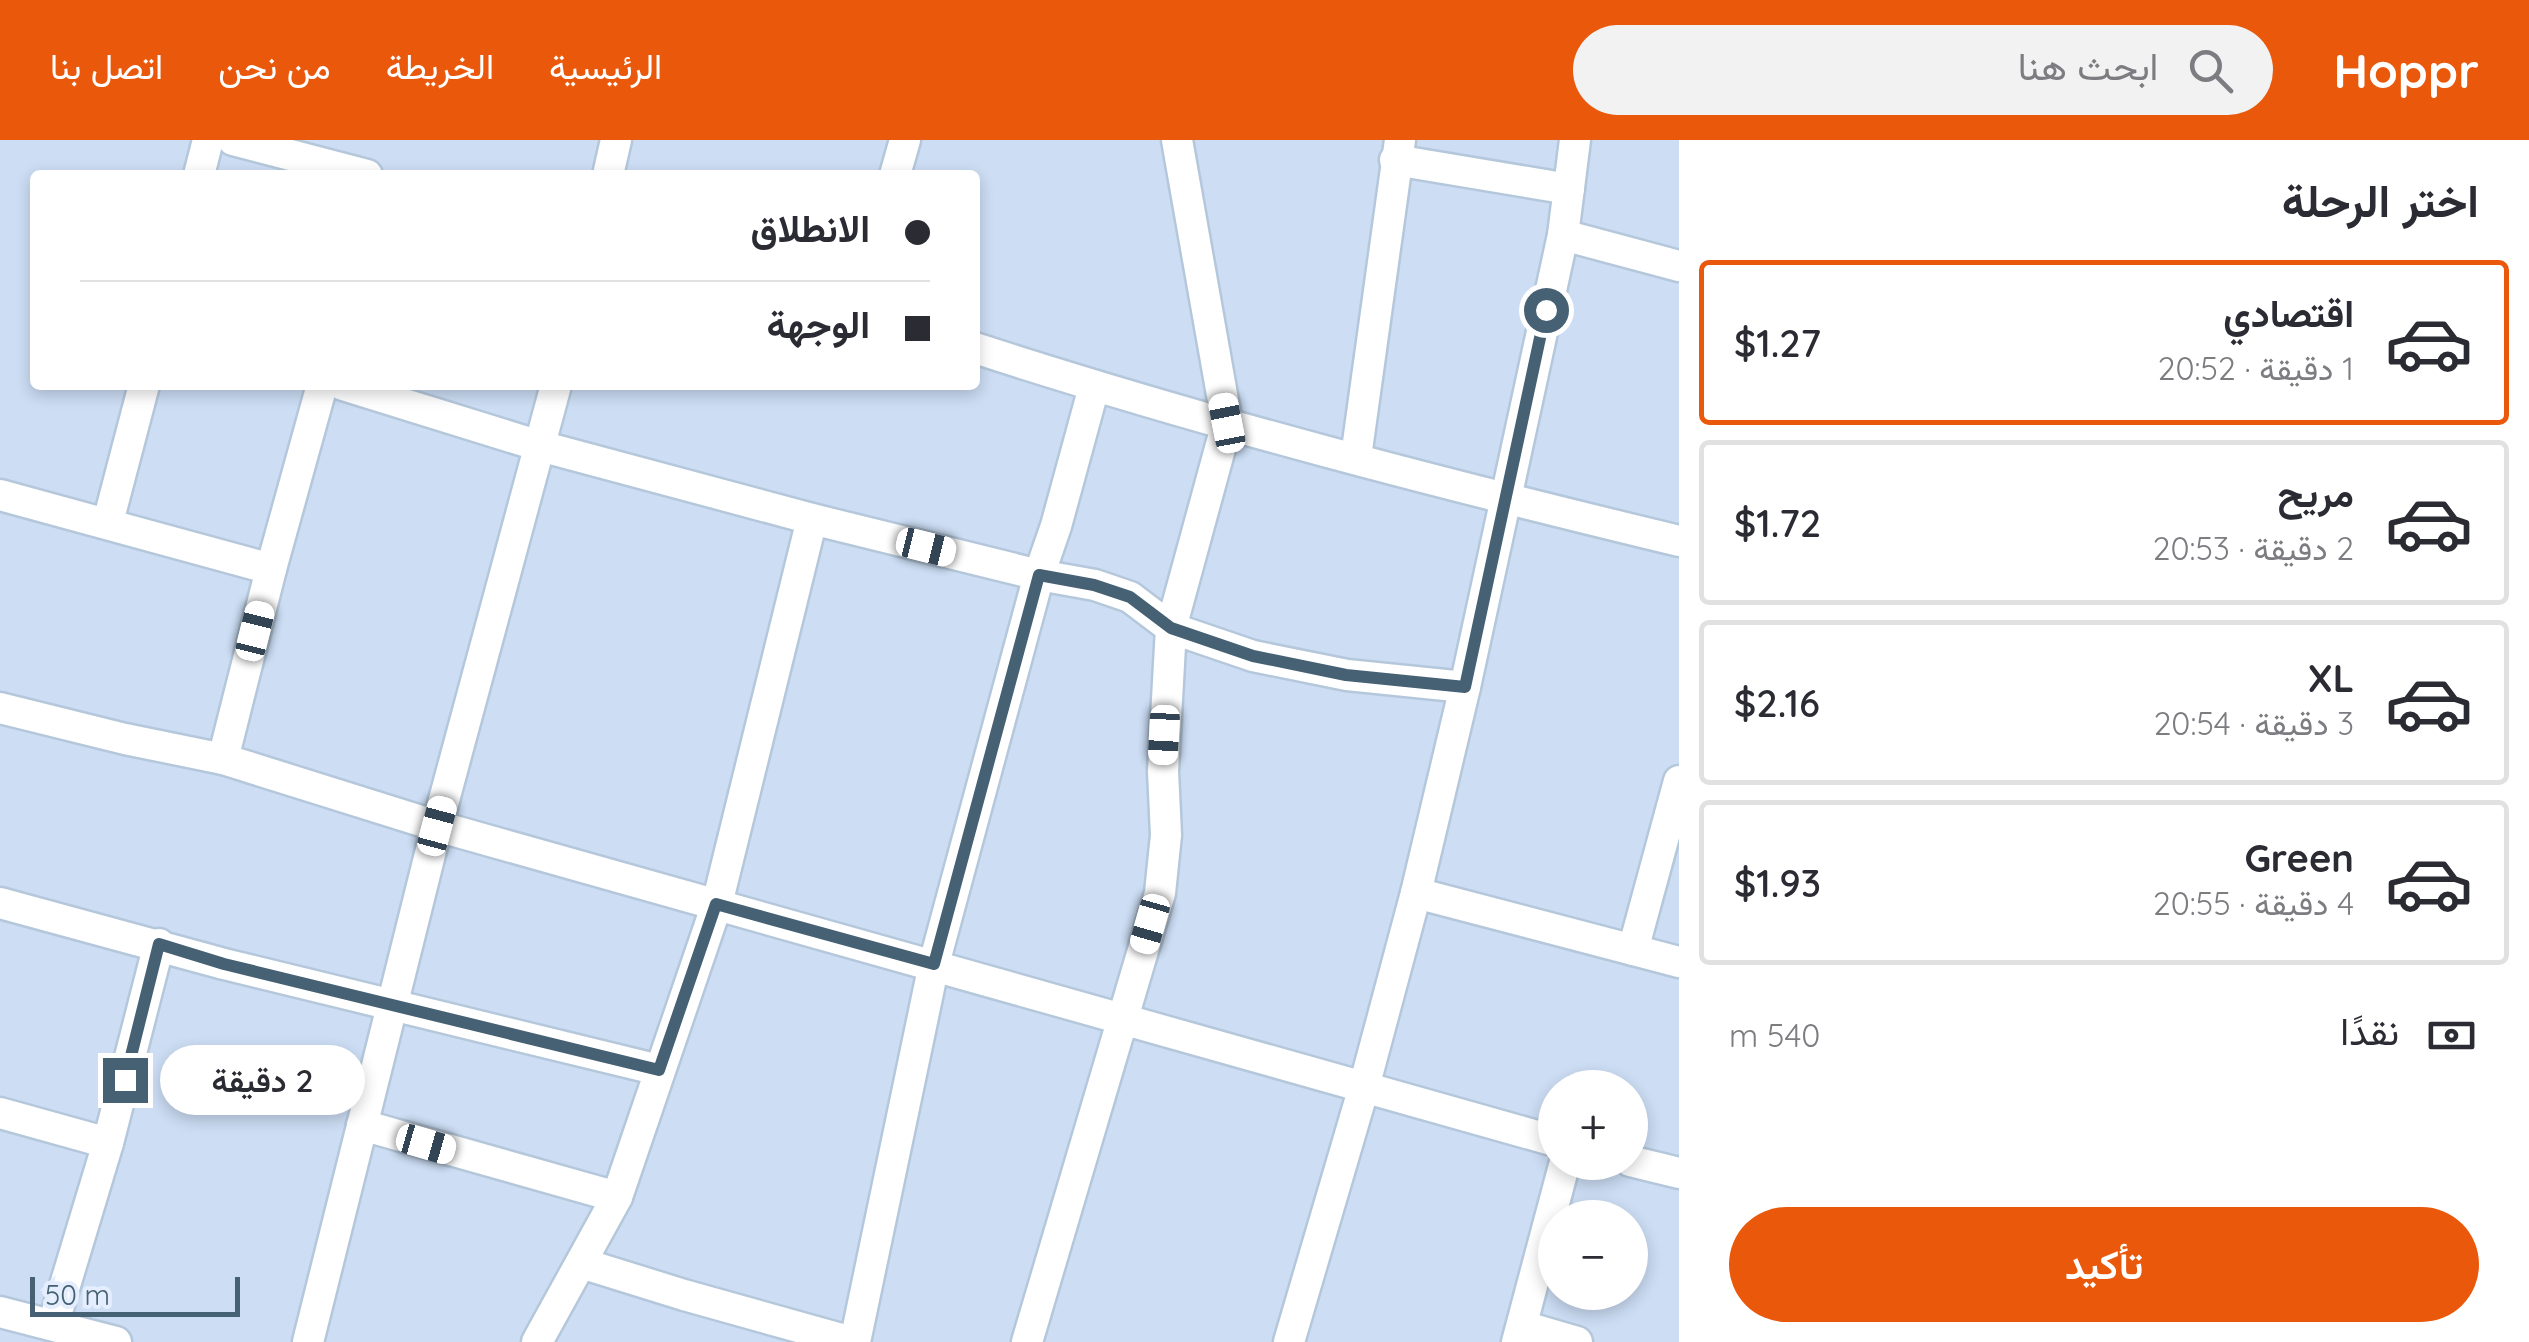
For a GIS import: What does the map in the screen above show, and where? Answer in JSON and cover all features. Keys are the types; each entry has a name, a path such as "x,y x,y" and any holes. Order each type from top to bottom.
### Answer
{"street":[{"path":"200,170 208,140"},
{"path":"233,140 348,170"},
{"path":"609,170 616,140"},
{"path":"896,170 904,140"},
{"path":"1027,1342 1160,893 1166,834 1162,771 1171,628 1227,423 1177,140"},
{"path":"1289,1342 1416,893 1563,234 1575,140"},
{"path":"1356,457 1397,150 1568,189"},
{"path":"1563,234 1679,266"},
{"path":"980,350 1094,386 1504,499 1679,541"},
{"path":"581,1262 842,1341 884,1195 934,964 1094,386"},
{"path":"108,522 143,390"},
{"path":"223,758 270,569 321,390"},
{"path":"359,390 540,446 812,519 1094,585 1130,597 1171,628 1253,656 1346,675 1465,687"},
{"path":"308,1342 437,826 555,390"},
{"path":"0,495 270,569"},
{"path":"537,1342 616,1197 716,904 812,519"},
{"path":"0,708 223,758 437,826 1538,1136"},
{"path":"1633,950 1679,781"},
{"path":"1416,893 1679,962"},
{"path":"0,903 224,964 659,1070"},
{"path":"53,1326 108,1143 159,944"},
{"path":"0,1113 108,1143"},
{"path":"362,1126 616,1197"},
{"path":"1648,1166 1679,1174"},
{"path":"1559,1180 1520,1334 1577,1342"},
{"path":"0,1312 116,1342"}],"shaded area":[{"path":"0,140 1679,140 1679,1342 0,1342"}],"route":[{"path":"125,1080 159,944 224,964 659,1070 716,904 934,964 1039,575 1094,585 1130,597 1171,628 1253,656 1346,675 1465,687 1546,310"}]}
